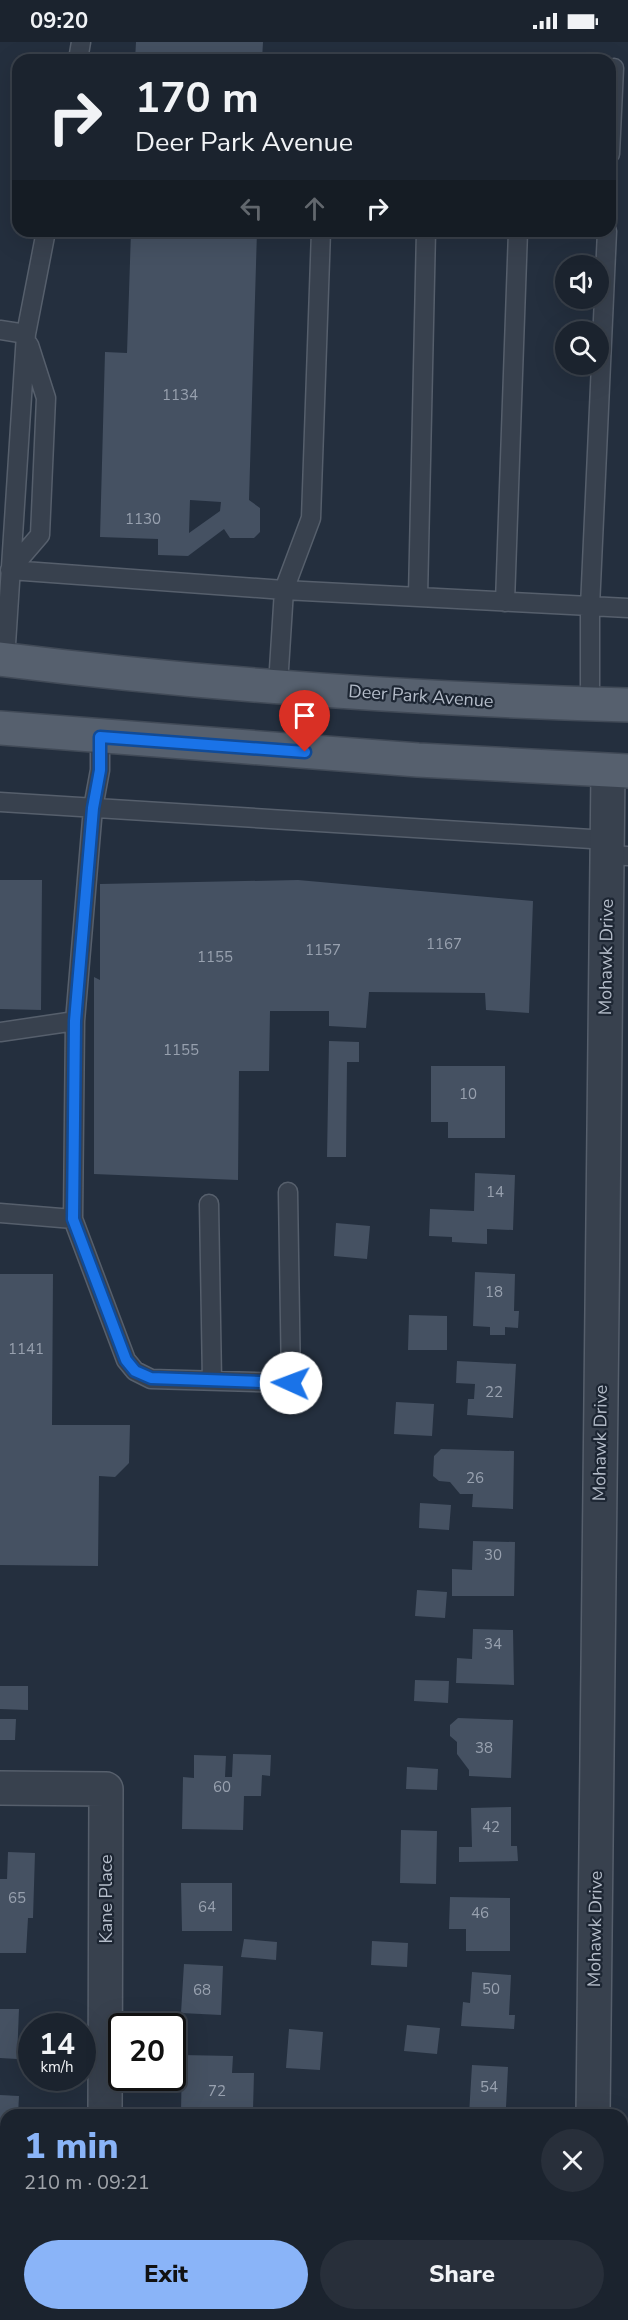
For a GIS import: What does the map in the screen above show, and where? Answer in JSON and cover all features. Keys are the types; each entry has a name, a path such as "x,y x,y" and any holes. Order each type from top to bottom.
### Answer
{"main road":[{"name":"Deer Park Avenue","path":"2,660 278,685 500,701 628,705"},
{"path":"0,728 100,737 618,771"}],"street":[{"name":"Mohawk Drive","path":"593,2109 614,851 618,771"},
{"name":"Kane Place","path":"0,1788 106,1789 105,2109"}],"lane":[{"path":"616,90 618,68"},
{"path":"2,660 26,334 45,237"},
{"path":"278,685 284,590 311,518 321,237"},
{"path":"418,597 426,237"},
{"path":"506,602 518,237"},
{"path":"590,704 590,607 607,237"},
{"path":"0,330 26,334"},
{"path":"10,570 40,535 46,399 26,334"},
{"path":"10,570 284,590 628,608"},
{"path":"100,737 100,770 93,808 75,1021 73,1219 126,1360 135,1371 151,1378 291,1383 288,1192"},
{"path":"0,802 614,851"},
{"path":"0,1032 75,1021"},
{"path":"210,1204 212,1381"},
{"path":"0,1214 73,1219"}],"building":[{"path":"136,42 263,42 262,54 135,54"},
{"path":"131,237 257,237 249,500 260,508 260,532 254,538 230,538 224,529 188,556 158,555 158,539 100,537 105,352 127,353","holes":["190,500 221,502 220,511 189,533"]},
{"path":"0,880 42,880 41,1010 0,1009"},
{"path":"298,880 533,901 529,1013 486,1010 485,993 369,992 366,1028 329,1026 329,1011 270,1011 269,1071 239,1071 238,1180 94,1174 94,977 100,980 100,884"},
{"path":"329,1041 359,1042 359,1062 347,1062 346,1157 327,1157"},
{"path":"431,1066 505,1066 505,1138 448,1138 448,1122 431,1122"},
{"path":"475,1173 515,1175 513,1230 487,1229 487,1244 452,1242 452,1237 429,1236 430,1209 474,1211"},
{"path":"336,1223 370,1226 367,1259 334,1256"},
{"path":"475,1272 515,1274 514,1311 519,1311 518,1328 505,1327 505,1335 490,1335 490,1327 473,1326"},
{"path":"0,1274 53,1274 52,1425 130,1425 129,1463 115,1477 99,1476 98,1566 0,1565"},
{"path":"409,1315 447,1316 447,1350 408,1350"},
{"path":"457,1361 516,1364 513,1418 467,1415 468,1399 474,1399 475,1384 456,1383"},
{"path":"396,1402 434,1404 432,1436 394,1434"},
{"path":"441,1449 514,1451 513,1509 472,1507 473,1494 460,1494 450,1482 439,1481 433,1476 434,1456"},
{"path":"420,1503 451,1505 449,1530 419,1528"},
{"path":"473,1541 515,1542 514,1596 452,1596 452,1569 472,1570"},
{"path":"417,1590 447,1592 445,1618 415,1616"},
{"path":"473,1629 513,1630 514,1685 456,1683 457,1658 472,1659"},
{"path":"415,1680 449,1681 448,1703 414,1701"},
{"path":"0,1686 28,1686 28,1710 0,1709"},
{"path":"458,1718 513,1720 511,1778 469,1776 469,1770 457,1754 457,1742 450,1736 450,1725"},
{"path":"0,1719 16,1719 15,1740 0,1740"},
{"path":"233,1754 271,1755 270,1776 262,1775 261,1796 244,1796 243,1830 182,1829 183,1777 194,1778 194,1755 226,1756 225,1777 232,1777"},
{"path":"407,1767 438,1769 437,1790 406,1789"},
{"path":"511,1807 511,1846 517,1846 518,1861 459,1862 459,1847 472,1847 471,1808"},
{"path":"401,1830 437,1831 436,1884 400,1883"},
{"path":"8,1852 35,1853 33,1918 28,1918 26,1953 0,1953 0,1879 7,1879"},
{"path":"181,1883 232,1883 232,1931 182,1931"},
{"path":"450,1897 510,1898 510,1951 466,1951 466,1929 449,1929"},
{"path":"244,1939 277,1942 276,1960 241,1957"},
{"path":"372,1941 408,1943 407,1967 371,1965"},
{"path":"184,1964 223,1966 221,2015 181,2013"},
{"path":"472,1972 511,1975 509,2015 515,2015 514,2029 461,2026 463,2002 470,2003"},
{"path":"0,2009 19,2009 17,2059 0,2058"},
{"path":"407,2025 440,2028 437,2054 404,2051"},
{"path":"289,2029 323,2032 320,2070 286,2068"},
{"path":"186,2055 233,2056 232,2073 254,2073 253,2109 181,2109 181,2091 186,2091"},
{"path":"472,2065 508,2067 506,2107 510,2109 469,2109"},
{"path":"0,2095 19,2096 18,2109 0,2109"}],"route":[{"path":"291,1383 151,1378 135,1371 126,1360 73,1219 75,1021 93,808 100,770 100,737 305,752"}]}
